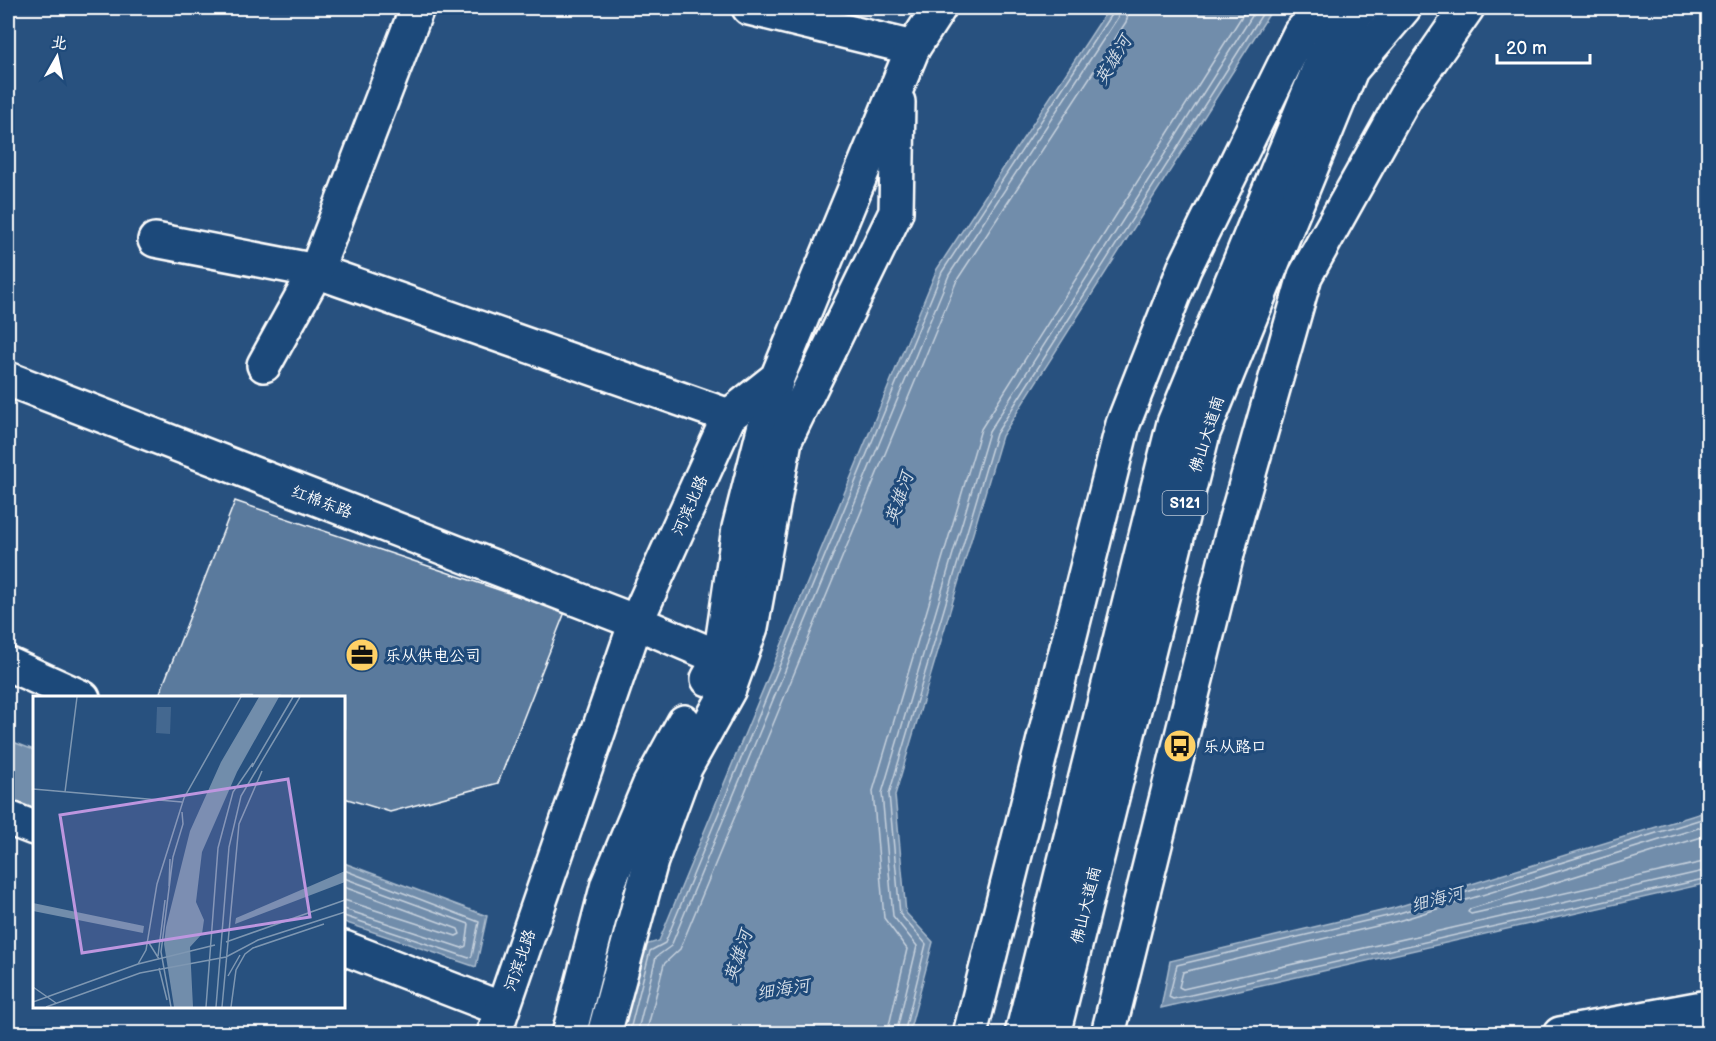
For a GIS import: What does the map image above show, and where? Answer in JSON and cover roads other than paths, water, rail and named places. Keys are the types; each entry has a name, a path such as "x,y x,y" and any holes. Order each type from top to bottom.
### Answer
{"main road":[{"path":"264,365 316,272 417,8"},
{"path":"748,8 913,48"},
{"name":"河滨北路","path":"500,1025 636,622 729,416 777,378 913,48 939,8"},
{"path":"970,1034 1123,424 1185,269 1300,33 1324,8"},
{"name":"佛山大道南","path":"1022,1034 1174,423 1325,54 1361,8"},
{"name":"佛山大道南","path":"1053,1034 1203,433 1351,70 1404,8"},
{"path":"1108,1034 1234,526 1305,276 1405,97 1467,8"},
{"path":"604,1034 654,851 685,768 729,689 751,627 785,440 896,212 898,84"},
{"path":"155,240 316,272 729,416"},
{"path":"569,1034 608,884 649,786 720,658 739,528 777,378"},
{"name":"红棉东路","path":"8,379 636,622 720,658"},
{"path":"8,664 79,696"},
{"path":"8,818 33,828"},
{"path":"345,948 500,1025"},
{"path":"1560,1034 1708,1007"}],"water":[{"path":"1109,8 1273,8 1002,436 895,795 906,913 933,942 909,1033 623,1034 645,945 659,941 937,269"},
{"path":"8,740 33,750 33,809 8,798"},
{"name":"细海河","path":"1708,811 1708,883 1161,1008 1170,961 1394,908"},
{"path":"345,863 487,916 476,967 345,922"}],"place":[{"name":"乐从供电公司","path":"362,655"},
{"name":"乐从路口","path":"1180,746"}],"water label":[{"name":"英雄河","path":"1113,60"},
{"name":"英雄河","path":"899,498"},
{"name":"英雄河","path":"738,956"}]}
